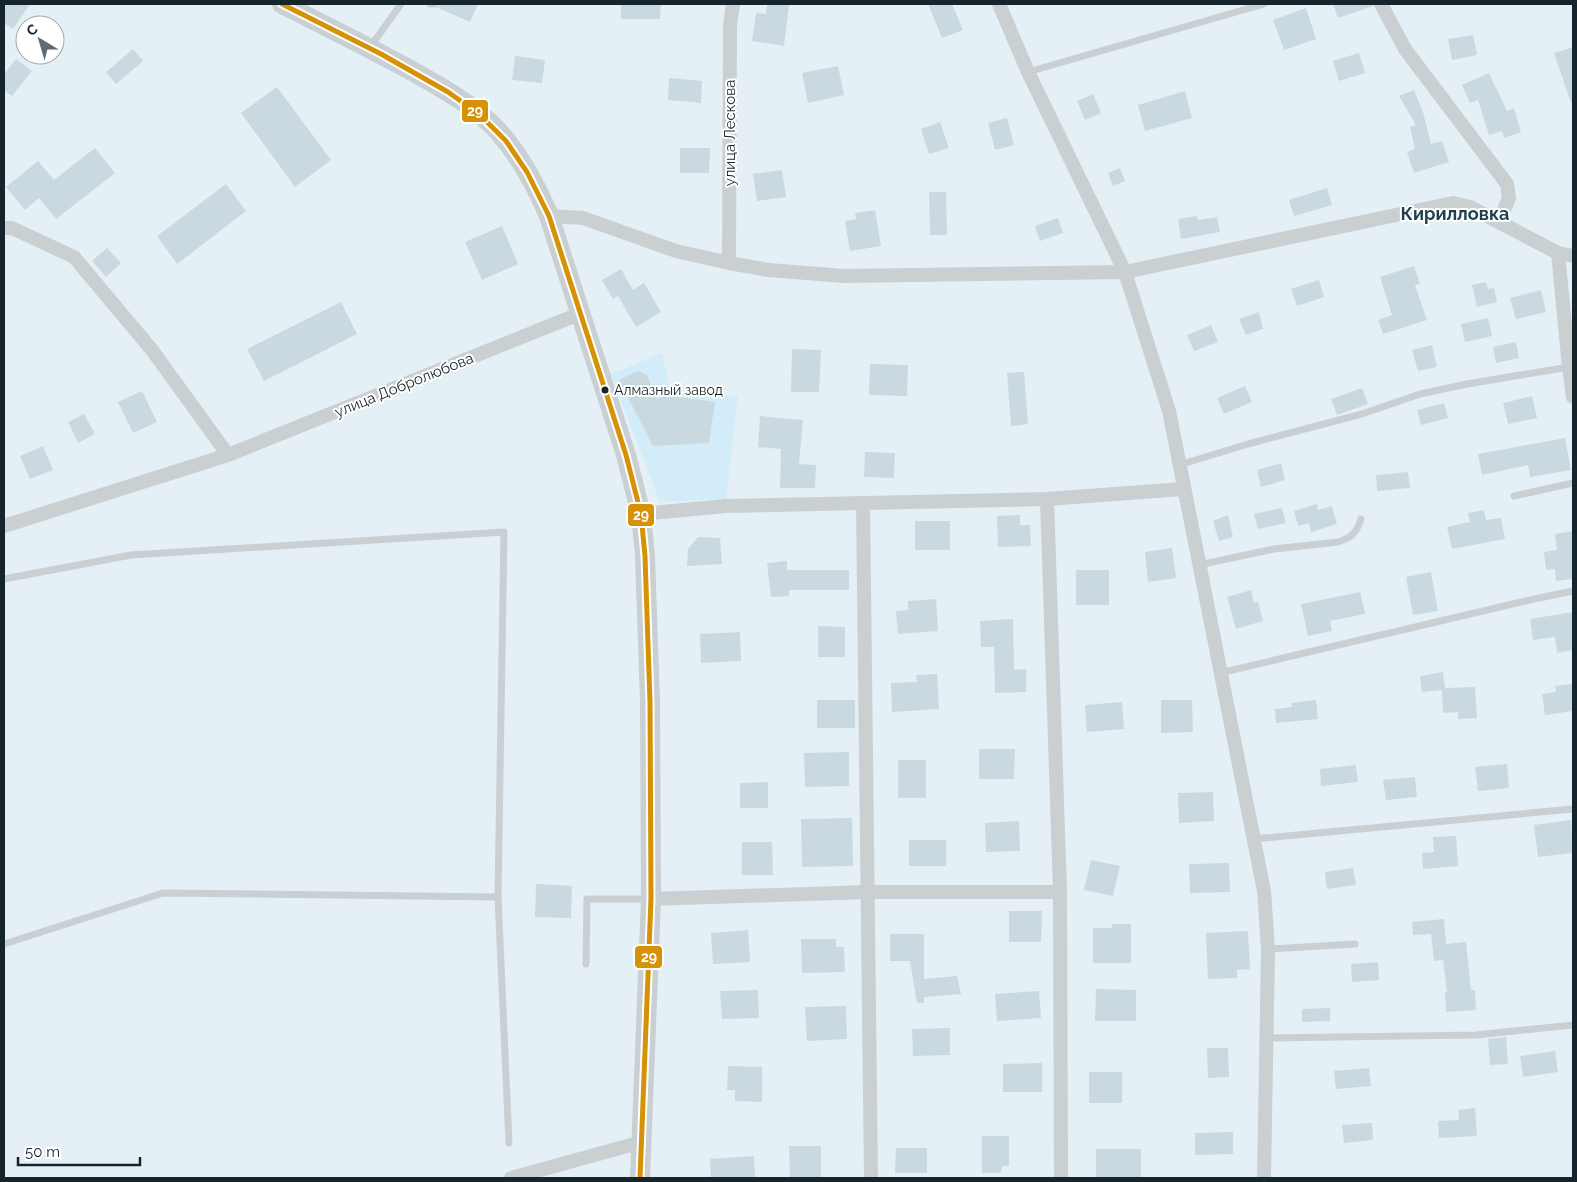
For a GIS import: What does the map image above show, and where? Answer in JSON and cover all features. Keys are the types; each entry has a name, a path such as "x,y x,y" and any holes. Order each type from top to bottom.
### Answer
{"main road":[{"path":"282,4 370,48 450,93 476,111 497,130 518,156 532,178 546,211 626,455 641,514 645,556 650,702 651,899 640,1178"}],"street":[{"name":"улица Лескова","path":"729,263 730,25 732,4"},
{"path":"999,4 1028,72 1125,272 1169,411 1264,891 1268,949 1264,1178"},
{"path":"1381,4 1405,49 1507,184 1509,198 1499,222"},
{"path":"546,211 583,218 676,251 729,263 769,270 844,276 1125,272 1453,203 1470,207 1558,252 1573,256"},
{"path":"4,228 12,228 74,257 152,350 228,455"},
{"path":"1558,252 1568,367 1573,397"},
{"name":"улица Добролюбова","path":"4,526 228,455 579,314"},
{"path":"641,514 696,506 1047,499 1183,489"},
{"path":"1047,499 1060,892 1061,1178"},
{"path":"863,503 871,1178"},
{"path":"651,899 868,892 1060,892"},
{"path":"511,1178 642,1142"}],"lane":[{"path":"370,48 401,4"},
{"path":"430,4 435,4"},
{"path":"1028,72 1264,4"},
{"path":"1179,465 1248,444 1362,414 1420,394 1568,367"},
{"path":"1514,496 1573,483"},
{"path":"1199,565 1274,549 1338,542 1348,538 1357,531 1361,519"},
{"path":"4,579 131,555 504,532 498,897 509,1143"},
{"path":"1220,673 1573,591"},
{"path":"1253,839 1573,809"},
{"path":"4,944 164,893 498,897"},
{"path":"586,964 587,898 651,899"},
{"path":"1268,949 1354,944"},
{"path":"1267,1038 1476,1035 1573,1026"}],"shaded area":[{"path":"662,353 669,386 738,397 726,499 660,502 611,374"}],"building":[{"path":"4,4 30,4 23,15 15,15 15,26 13,29 4,23"},
{"path":"440,4 478,4 470,22 438,8"},
{"path":"621,4 661,4 660,19 621,19"},
{"path":"767,4 789,5 784,46 752,41 756,13 766,14"},
{"path":"928,4 952,4 963,30 942,38"},
{"path":"1333,4 1372,4 1373,6 1338,18"},
{"path":"1306,8 1316,39 1284,50 1273,20"},
{"path":"1473,35 1477,55 1452,60 1448,39"},
{"path":"1573,47 1573,103 1571,103 1554,53"},
{"path":"133,49 143,61 116,84 106,72"},
{"path":"1359,53 1365,73 1339,81 1333,61"},
{"path":"515,56 545,60 542,83 512,80"},
{"path":"15,60 15,65 24,65 32,71 12,96 4,90 4,74"},
{"path":"838,66 844,95 808,103 802,73"},
{"path":"1489,73 1507,111 1514,108 1521,132 1504,138 1502,131 1489,135 1478,100 1470,103 1462,85"},
{"path":"669,78 702,81 701,103 668,100"},
{"path":"277,87 331,160 295,187 241,113"},
{"path":"1414,90 1423,112 1431,144 1442,141 1449,162 1414,173 1407,152 1415,149 1410,127 1416,125 1399,96"},
{"path":"1185,91 1192,118 1145,131 1138,105"},
{"path":"1093,94 1101,113 1085,120 1077,101"},
{"path":"1007,118 1014,145 995,150 988,123"},
{"path":"940,122 949,148 929,154 921,129"},
{"path":"95,148 115,173 56,219 39,198 25,210 6,187 38,161 54,180"},
{"path":"680,148 710,148 709,173 680,173"},
{"path":"1120,168 1125,181 1113,186 1108,173"},
{"path":"782,170 786,197 757,201 753,174"},
{"path":"226,184 246,211 177,264 157,236"},
{"path":"1327,188 1332,205 1294,216 1289,200"},
{"path":"929,192 946,192 947,235 930,235"},
{"path":"875,210 881,246 850,251 845,221 856,219 855,213"},
{"path":"1197,216 1198,220 1217,217 1220,232 1181,239 1178,219"},
{"path":"1058,218 1063,233 1040,241 1035,226"},
{"path":"502,226 518,264 482,280 465,242"},
{"path":"107,248 121,263 106,277 92,261"},
{"path":"1414,266 1420,284 1415,285 1427,320 1383,334 1378,320 1392,315 1380,277"},
{"path":"621,269 633,290 644,283 661,312 636,327 618,296 613,299 602,280"},
{"path":"1319,280 1324,297 1297,306 1291,289"},
{"path":"1486,282 1488,289 1494,288 1497,302 1477,307 1472,285"},
{"path":"1541,290 1546,312 1516,319 1510,298"},
{"path":"341,302 357,334 264,381 247,349"},
{"path":"1259,312 1263,329 1246,335 1239,319"},
{"path":"1488,318 1492,336 1465,342 1461,324"},
{"path":"1211,325 1218,342 1194,351 1187,335"},
{"path":"1516,342 1519,358 1496,363 1493,347"},
{"path":"1432,345 1437,367 1418,371 1412,350"},
{"path":"792,349 821,350 819,392 791,392"},
{"path":"870,364 908,365 907,396 869,395"},
{"path":"638,371 647,375 657,399 666,395 715,402 709,443 653,446 619,380"},
{"path":"1024,372 1028,424 1011,426 1007,373"},
{"path":"1245,386 1252,402 1224,414 1217,398"},
{"path":"1362,388 1368,404 1337,415 1331,399"},
{"path":"142,391 157,422 133,433 118,402"},
{"path":"1532,396 1537,418 1508,424 1503,403"},
{"path":"1444,403 1448,418 1421,425 1417,410"},
{"path":"84,414 95,434 78,443 68,422"},
{"path":"760,416 803,420 799,464 816,465 815,488 780,488 781,449 758,447"},
{"path":"1565,438 1571,470 1530,477 1528,465 1482,475 1478,454"},
{"path":"43,446 53,470 30,479 20,456"},
{"path":"865,452 895,453 894,478 864,477"},
{"path":"1281,463 1285,480 1261,487 1257,470"},
{"path":"1408,472 1410,488 1377,491 1376,475"},
{"path":"1317,504 1318,510 1332,506 1337,524 1311,532 1309,523 1298,526 1294,511"},
{"path":"1282,508 1286,523 1258,529 1254,514"},
{"path":"1484,510 1486,520 1501,518 1505,539 1452,549 1447,527 1470,522 1468,513"},
{"path":"1020,515 1020,525 1030,525 1031,546 998,547 997,516"},
{"path":"1228,515 1233,537 1219,541 1213,521"},
{"path":"915,521 950,521 950,550 915,550"},
{"path":"1573,531 1573,579 1556,581 1555,569 1546,570 1544,552 1557,550 1555,534"},
{"path":"698,537 720,538 722,564 687,566 688,549"},
{"path":"1172,548 1176,578 1148,582 1145,552"},
{"path":"787,561 787,570 849,570 849,590 789,590 789,596 771,597 767,563"},
{"path":"1076,570 1109,570 1109,605 1076,605"},
{"path":"1431,572 1438,611 1413,615 1406,577"},
{"path":"1251,590 1254,603 1258,602 1263,621 1236,629 1227,597"},
{"path":"1360,592 1365,614 1330,621 1332,631 1308,636 1301,604"},
{"path":"936,599 938,631 898,634 896,611 908,610 908,601"},
{"path":"1573,612 1573,650 1557,653 1555,637 1533,640 1530,619"},
{"path":"1013,619 1014,670 1026,669 1026,692 995,693 994,647 981,647 980,621"},
{"path":"818,626 845,627 845,657 818,657"},
{"path":"740,632 741,661 701,663 700,634"},
{"path":"1443,672 1445,688 1475,687 1477,718 1458,719 1458,712 1443,713 1442,690 1422,692 1420,676"},
{"path":"937,674 939,709 892,712 891,683 917,682 916,675"},
{"path":"1573,684 1573,711 1545,715 1542,694 1556,692 1555,686"},
{"path":"817,700 855,700 855,728 817,728"},
{"path":"1161,700 1192,700 1193,732 1161,733"},
{"path":"1316,700 1318,719 1276,723 1275,709 1292,707 1291,703"},
{"path":"1122,702 1124,729 1087,732 1085,705"},
{"path":"979,749 1015,749 1014,779 979,779"},
{"path":"849,752 849,786 805,787 804,753"},
{"path":"898,760 926,760 926,798 898,798"},
{"path":"1507,764 1509,788 1478,791 1475,767"},
{"path":"1356,765 1358,782 1321,786 1320,769"},
{"path":"1415,777 1417,797 1386,800 1383,780"},
{"path":"768,782 768,808 740,808 740,783"},
{"path":"1213,792 1214,821 1179,823 1178,793"},
{"path":"852,818 853,866 802,867 801,819"},
{"path":"1571,820 1573,853 1538,857 1534,825"},
{"path":"1019,821 1020,851 986,852 985,823"},
{"path":"1456,836 1458,866 1423,869 1422,853 1434,852 1433,837"},
{"path":"909,840 946,840 946,866 909,866"},
{"path":"742,842 772,842 773,875 742,875"},
{"path":"1091,860 1120,866 1113,896 1084,890"},
{"path":"1229,863 1230,892 1190,893 1189,864"},
{"path":"1353,868 1356,885 1327,889 1325,872"},
{"path":"536,884 572,886 571,918 535,917"},
{"path":"1009,911 1042,911 1041,942 1009,942"},
{"path":"1444,919 1446,944 1466,942 1471,990 1475,990 1476,1010 1446,1012 1445,992 1447,992 1443,960 1434,961 1431,934 1413,935 1412,922"},
{"path":"1112,924 1131,924 1131,963 1093,963 1093,928 1112,928"},
{"path":"748,930 750,962 713,964 711,933"},
{"path":"1248,931 1250,969 1237,970 1237,978 1208,979 1206,933"},
{"path":"890,934 924,934 924,979 957,976 961,994 924,997 924,1003 917,1003 910,961 890,961"},
{"path":"801,939 836,939 836,947 844,947 845,972 802,973"},
{"path":"1378,962 1379,980 1352,982 1351,964"},
{"path":"1096,989 1136,990 1136,1021 1095,1021"},
{"path":"758,990 759,1018 722,1019 720,991"},
{"path":"1039,991 1041,1018 997,1021 995,994"},
{"path":"846,1006 847,1039 807,1041 805,1007"},
{"path":"1330,1008 1330,1021 1302,1022 1302,1009"},
{"path":"950,1028 950,1055 913,1056 912,1029"},
{"path":"1506,1037 1508,1064 1490,1065 1488,1039"},
{"path":"1207,1048 1228,1048 1229,1077 1208,1078"},
{"path":"1555,1051 1558,1072 1523,1077 1520,1056"},
{"path":"1042,1063 1042,1092 1003,1092 1003,1064"},
{"path":"728,1066 762,1067 762,1102 735,1101 735,1090 727,1090"},
{"path":"1369,1068 1371,1086 1336,1089 1334,1071"},
{"path":"1089,1072 1122,1072 1122,1103 1089,1103"},
{"path":"1475,1108 1477,1136 1439,1138 1438,1121 1459,1120 1458,1110"},
{"path":"1372,1123 1373,1140 1344,1143 1342,1125"},
{"path":"1233,1132 1233,1154 1195,1155 1195,1133"},
{"path":"982,1136 1009,1136 1009,1166 1002,1166 1001,1173 982,1173"},
{"path":"789,1146 821,1146 821,1178 790,1178"},
{"path":"896,1148 927,1148 927,1173 895,1173"},
{"path":"1096,1149 1141,1149 1141,1178 1096,1178"},
{"path":"754,1156 755,1178 711,1178 710,1159"}],"transit line":[{"name":"29","path":"282,4 381,54 448,92 479,114 506,141 527,172 549,216 626,455 641,514 645,556 650,702 651,899 640,1178"}],"place":[{"name":"Алмазный завод","path":"605,390"}],"district":[{"name":"Кирилловка","path":"1455,213"}]}
